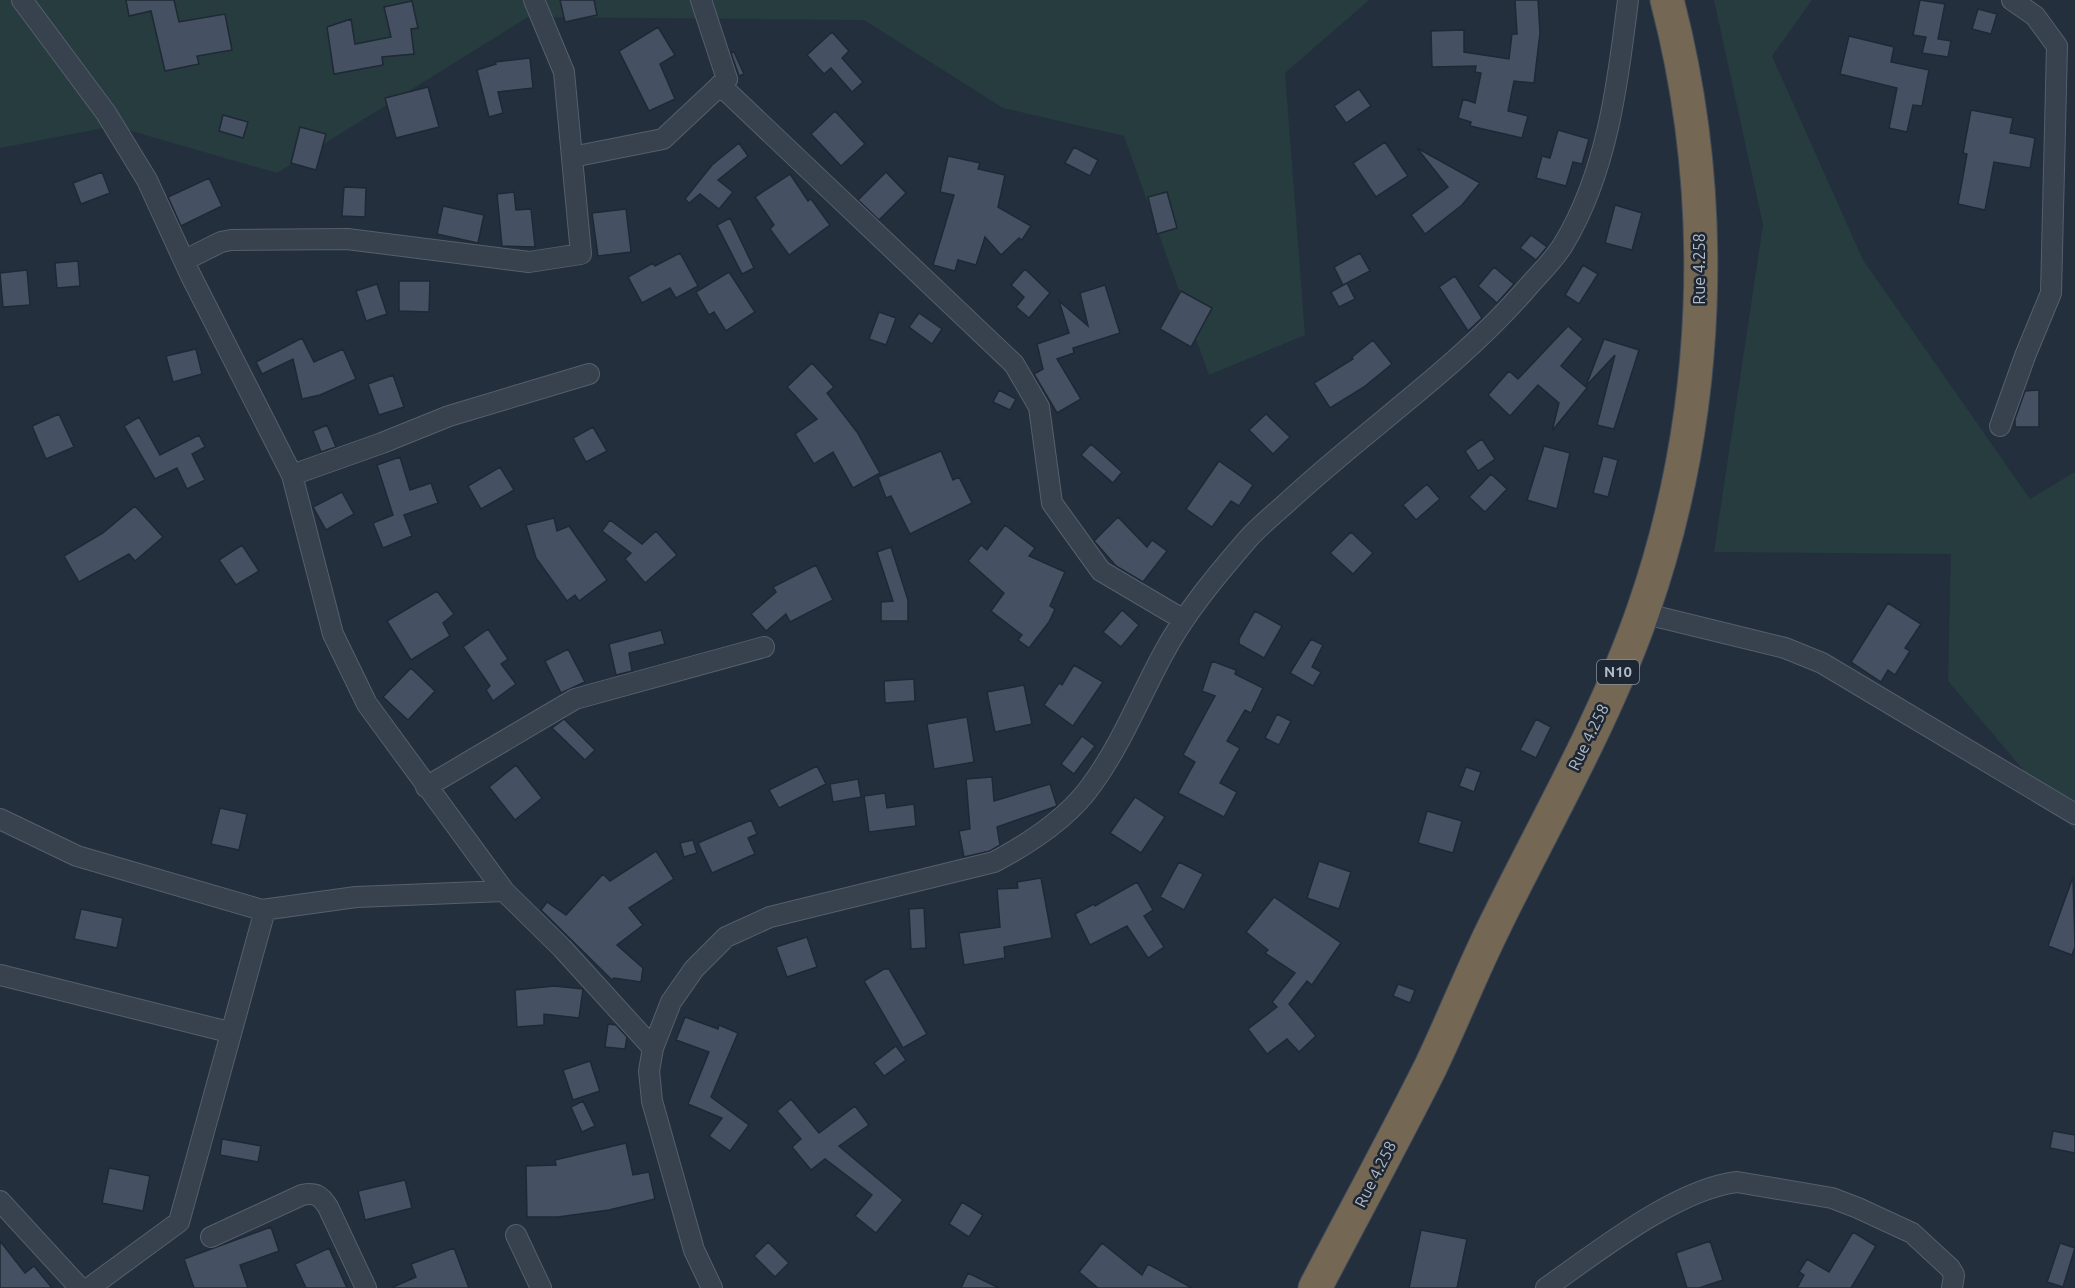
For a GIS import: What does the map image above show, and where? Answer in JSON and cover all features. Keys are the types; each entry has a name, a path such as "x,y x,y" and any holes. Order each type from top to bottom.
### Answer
{"highway":[{"name":"Rue 4.258","path":"1315,1288 1431,1065 1494,926 1611,691 1642,613 1666,538 1682,468 1694,399 1701,276 1696,164 1681,54 1666,0"}],"street":[{"path":"21,0 106,113 147,180 292,475 333,634 367,704 504,891 562,948 653,1048"},
{"path":"185,260 221,242 231,240 347,239 529,262 581,254 564,72 534,0"},
{"path":"572,156 663,139 727,79 701,0"},
{"path":"712,1288 694,1250 652,1101 649,1071 653,1048 671,1002 694,969 726,938 770,917 994,862 1020,849 1060,819 1092,784 1184,620 1249,538 1319,473 1497,323 1562,248 1586,204 1600,156 1615,93 1628,0"},
{"path":"2000,426 2051,292 2057,46 2035,16 2012,0"},
{"path":"720,85 1014,364 1039,407 1052,503 1101,571 1184,620"},
{"path":"292,475 449,416 589,374"},
{"path":"1642,613 1785,648 1822,663 2075,814"},
{"path":"426,787 575,699 764,647"},
{"path":"0,819 77,856 265,910 356,897 504,891"},
{"path":"89,1288 179,1222 265,910"},
{"path":"0,975 221,1030 230,1036"},
{"path":"1546,1288 1656,1213 1724,1184 1737,1182 1832,1198 1912,1233 1950,1268 1954,1275 1952,1288"},
{"path":"211,1237 302,1195 317,1194 322,1197 328,1207 366,1288"},
{"path":"0,1201 80,1288"},
{"path":"516,1235 541,1288"}],"green space":[{"path":"0,0 1369,0 1285,73 1305,335 1209,375 1124,136 1003,108 864,20 528,17 277,173 114,126 0,148"},
{"path":"1714,0 1812,0 1772,56 1863,260 2030,499 2075,472 2075,831 1948,681 1951,554 1714,552 1763,225"}],"building":[{"path":"126,0 174,0 179,22 225,14 232,50 197,56 199,64 165,71 151,11 129,16"},
{"path":"560,0 594,0 597,15 565,22"},
{"path":"1515,0 1538,0 1540,33 1534,83 1514,81 1508,111 1528,116 1522,138 1470,126 1471,122 1458,118 1463,99 1475,103 1481,73 1475,72 1476,66 1432,67 1431,31 1464,30 1464,52 1509,59 1512,34 1517,34"},
{"path":"1920,0 1945,4 1938,39 1951,41 1948,57 1922,53 1926,37 1913,35"},
{"path":"412,1 418,28 411,29 414,54 382,57 383,65 334,74 327,27 351,19 355,44 391,37 384,7"},
{"path":"1978,9 1997,14 1991,34 1972,29"},
{"path":"658,27 675,55 660,64 675,99 649,111 619,51"},
{"path":"832,32 849,51 842,58 863,82 852,92 831,68 824,74 807,55"},
{"path":"1849,36 1894,47 1891,62 1929,70 1922,106 1913,105 1907,132 1889,128 1897,88 1840,74"},
{"path":"734,52 744,74 739,76 731,53"},
{"path":"530,58 533,88 498,92 503,113 489,117 477,70 496,64 495,62"},
{"path":"428,87 439,127 396,138 385,98"},
{"path":"1359,89 1371,106 1346,123 1334,106"},
{"path":"1971,110 2013,118 2010,133 2035,138 2030,168 1994,162 1985,210 1958,204 1967,154 1963,153"},
{"path":"835,111 865,144 841,166 811,134"},
{"path":"223,115 248,122 243,138 219,131"},
{"path":"300,127 326,134 316,170 291,163"},
{"path":"1558,130 1589,139 1582,164 1573,162 1566,186 1536,178 1542,156 1550,158"},
{"path":"1385,142 1408,176 1376,197 1353,163"},
{"path":"739,143 748,156 718,180 733,192 719,209 700,194 689,203 685,199 712,165"},
{"path":"1074,147 1098,160 1090,176 1065,163"},
{"path":"1417,148 1480,183 1462,205 1425,234 1411,215 1448,187"},
{"path":"948,156 980,163 978,169 1005,175 998,207 1031,226 1022,240 1019,238 1001,255 985,237 976,265 958,260 955,271 933,265 954,195 940,192"},
{"path":"102,172 110,193 81,204 73,183"},
{"path":"886,172 906,193 879,220 858,200"},
{"path":"790,174 808,201 811,199 830,225 789,255 770,229 774,225 755,197"},
{"path":"209,178 222,206 181,226 168,197"},
{"path":"344,187 366,188 365,217 342,216"},
{"path":"514,192 516,210 531,209 535,247 502,246 497,194"},
{"path":"1167,192 1177,228 1157,234 1148,197"},
{"path":"1615,205 1642,213 1632,250 1605,243"},
{"path":"443,206 484,215 478,243 437,234"},
{"path":"626,209 631,252 598,256 592,213"},
{"path":"730,218 754,268 742,274 717,225"},
{"path":"1531,235 1547,247 1536,260 1520,248"},
{"path":"680,253 698,286 676,298 670,288 642,303 628,277 653,263 655,266"},
{"path":"1360,253 1370,271 1343,285 1334,267"},
{"path":"78,261 80,286 57,288 55,263"},
{"path":"1583,265 1598,274 1579,304 1565,295"},
{"path":"1494,267 1514,284 1497,303 1478,286"},
{"path":"1025,269 1050,293 1029,318 1016,307 1024,297 1011,285"},
{"path":"27,270 30,305 3,307 0,273"},
{"path":"729,272 755,312 726,331 714,312 709,315 696,292"},
{"path":"1455,276 1482,318 1468,331 1439,287"},
{"path":"399,281 430,281 429,312 399,311"},
{"path":"1347,283 1355,299 1339,307 1331,292"},
{"path":"377,284 387,314 366,321 356,291"},
{"path":"1105,285 1120,333 1073,348 1074,353 1057,359 1081,399 1057,413 1034,374 1043,369 1037,344 1069,333 1059,301 1088,326 1080,293"},
{"path":"1181,291 1212,308 1191,347 1160,329"},
{"path":"879,312 896,318 886,345 869,339"},
{"path":"919,313 942,329 932,344 909,327"},
{"path":"1568,326 1583,339 1561,366 1587,388 1552,431 1559,403 1538,385 1510,416 1488,395 1509,371 1518,379"},
{"path":"302,338 314,362 343,349 356,379 320,395 302,399 293,359 262,374 256,362"},
{"path":"1604,339 1639,350 1614,429 1597,425 1615,355 1586,386"},
{"path":"1373,340 1392,364 1364,387 1330,408 1314,383 1353,359 1352,357"},
{"path":"196,349 202,374 173,382 166,356"},
{"path":"812,363 834,387 827,393 857,432 880,473 853,488 833,452 814,464 795,434 817,419 787,387"},
{"path":"393,375 404,407 379,415 368,384"},
{"path":"999,390 1016,399 1010,410 993,402"},
{"path":"2039,390 2039,427 2015,427 2015,419 2025,391"},
{"path":"59,414 74,447 46,459 32,426"},
{"path":"1266,414 1290,437 1273,454 1249,430"},
{"path":"139,417 160,455 199,435 205,447 192,454 205,480 187,489 177,468 155,479 124,426"},
{"path":"327,425 336,447 321,452 313,431"},
{"path":"593,427 607,451 586,462 573,438"},
{"path":"1482,439 1495,459 1478,471 1465,451"},
{"path":"1091,444 1122,472 1113,483 1081,455"},
{"path":"1544,446 1570,453 1557,509 1527,500"},
{"path":"941,451 953,480 959,477 972,503 910,534 891,496 886,498 878,477"},
{"path":"1603,456 1618,460 1608,497 1593,493"},
{"path":"400,457 410,490 431,483 438,503 404,515 412,536 383,548 373,523 393,515 377,465"},
{"path":"1219,461 1253,485 1239,506 1231,501 1212,527 1186,509"},
{"path":"500,467 514,490 481,509 468,486"},
{"path":"1491,474 1507,489 1485,512 1469,497"},
{"path":"1427,484 1440,499 1416,520 1403,505"},
{"path":"342,492 354,514 326,530 313,507"},
{"path":"135,506 163,537 135,561 129,554 79,582 64,556 103,533"},
{"path":"1118,517 1147,547 1152,540 1167,551 1143,582 1116,566 1094,541"},
{"path":"554,518 557,531 569,526 607,580 579,601 575,595 567,601 536,558 526,525"},
{"path":"610,520 642,544 656,531 677,555 645,583 625,559 631,553 602,531"},
{"path":"1005,525 1035,548 1029,556 1065,572 1050,606 1055,609 1049,622 1029,648 1018,640 1022,635 991,611 1004,593 968,561 981,545 987,550"},
{"path":"1351,532 1373,553 1353,574 1330,553"},
{"path":"242,545 259,571 236,585 219,560"},
{"path":"891,547 908,600 908,621 881,621 881,602 893,601 877,552"},
{"path":"816,565 833,600 790,622 786,614 766,631 751,614 776,592 773,587"},
{"path":"437,591 454,614 443,623 450,636 411,660 387,621"},
{"path":"1888,603 1921,624 1905,648 1910,651 1895,675 1888,670 1881,682 1851,662"},
{"path":"1122,610 1139,625 1121,647 1103,632"},
{"path":"1255,611 1282,626 1264,658 1239,644 1239,639"},
{"path":"488,629 508,659 501,664 516,684 493,701 486,690 490,686 463,647"},
{"path":"661,630 665,644 629,653 632,671 616,675 609,644"},
{"path":"1311,639 1323,645 1312,667 1321,672 1313,686 1290,673"},
{"path":"568,649 585,682 561,693 545,661"},
{"path":"1212,661 1236,670 1235,674 1263,688 1251,713 1245,710 1227,741 1240,748 1220,783 1237,792 1224,817 1178,793 1195,762 1183,755 1215,696 1202,691"},
{"path":"1074,665 1103,682 1073,726 1044,705 1059,683 1062,685"},
{"path":"411,668 435,691 408,720 383,697"},
{"path":"914,679 915,701 885,703 884,681"},
{"path":"1024,685 1032,724 995,732 987,692"},
{"path":"1277,714 1291,721 1279,745 1265,738"},
{"path":"967,717 974,762 934,769 927,724"},
{"path":"564,719 595,750 585,760 552,728"},
{"path":"1536,719 1551,727 1536,758 1520,750"},
{"path":"1082,736 1095,746 1074,774 1061,764"},
{"path":"516,765 542,798 515,820 489,787"},
{"path":"817,766 826,784 779,808 769,790"},
{"path":"1466,767 1481,772 1474,792 1459,786"},
{"path":"992,777 994,801 1050,784 1057,806 997,827 1000,845 990,851 964,857 959,831 970,829 966,779"},
{"path":"858,779 861,797 833,802 830,784"},
{"path":"885,793 887,808 914,804 916,826 869,832 864,796"},
{"path":"1135,797 1165,817 1141,853 1110,833"},
{"path":"220,808 247,814 239,850 211,844"},
{"path":"1427,811 1462,821 1453,853 1418,843"},
{"path":"751,820 757,834 748,838 755,854 712,873 698,843"},
{"path":"693,840 697,853 684,857 680,843"},
{"path":"656,851 674,879 629,908 643,925 617,945 643,968 641,982 614,978 612,980 541,910 547,902 566,915 603,874 610,881"},
{"path":"1319,861 1351,872 1339,909 1307,898"},
{"path":"1179,862 1203,874 1184,910 1160,897"},
{"path":"2073,877 2075,947 2072,955 2048,946"},
{"path":"1041,878 1052,938 1004,947 1005,958 964,965 959,933 1000,927 997,889 1018,888 1017,882"},
{"path":"1137,882 1153,910 1144,916 1164,947 1148,958 1127,926 1090,945 1075,914 1094,904 1095,906"},
{"path":"1274,897 1341,943 1312,985 1307,981 1289,1004 1316,1036 1299,1052 1287,1039 1267,1054 1248,1029 1277,1007 1272,1002 1295,973 1265,953 1268,950 1246,932"},
{"path":"924,908 926,948 911,949 909,909"},
{"path":"81,909 123,918 117,948 74,939"},
{"path":"807,937 817,967 787,977 776,947"},
{"path":"884,969 889,969 927,1034 903,1048 864,981"},
{"path":"1398,984 1415,990 1410,1003 1393,996"},
{"path":"554,986 583,989 579,1018 544,1014 544,1025 517,1027 515,990"},
{"path":"685,1017 718,1029 719,1025 738,1033 711,1097 749,1125 730,1151 709,1136 722,1118 688,1104 709,1052 676,1040"},
{"path":"608,1024 616,1025 627,1037 625,1049 605,1047"},
{"path":"896,1046 906,1060 884,1076 874,1063"},
{"path":"590,1061 600,1091 573,1100 563,1070"},
{"path":"791,1099 819,1133 855,1106 869,1125 839,1146 903,1200 876,1233 855,1216 872,1195 825,1159 811,1170 792,1147 801,1139 777,1111"},
{"path":"583,1101 595,1126 582,1132 571,1107"},
{"path":"2053,1131 2075,1135 2075,1153 2050,1148"},
{"path":"222,1139 261,1146 258,1162 220,1155"},
{"path":"626,1143 633,1175 649,1172 655,1199 609,1210 558,1217 527,1217 526,1166 556,1165 555,1160"},
{"path":"109,1168 150,1176 143,1211 102,1203"},
{"path":"405,1180 412,1208 365,1220 358,1191"},
{"path":"962,1202 983,1215 969,1237 949,1224"},
{"path":"271,1227 279,1251 240,1265 248,1288 194,1288 184,1259"},
{"path":"1421,1230 1467,1239 1457,1288 1409,1288"},
{"path":"1853,1232 1876,1246 1851,1288 1797,1288 1804,1275 1799,1272 1807,1259 1829,1272"},
{"path":"0,1241 25,1273 34,1266 52,1288 0,1288"},
{"path":"1710,1241 1723,1280 1699,1288 1687,1288 1676,1253"},
{"path":"768,1242 789,1263 775,1277 754,1256"},
{"path":"1102,1243 1142,1275 1148,1264 1192,1288 1098,1288 1079,1272"},
{"path":"2060,1243 2075,1248 2063,1287 2047,1282"},
{"path":"329,1248 347,1288 306,1288 295,1264"},
{"path":"454,1248 469,1288 391,1288 416,1277 411,1264"},
{"path":"968,1273 999,1288 961,1288"}]}
